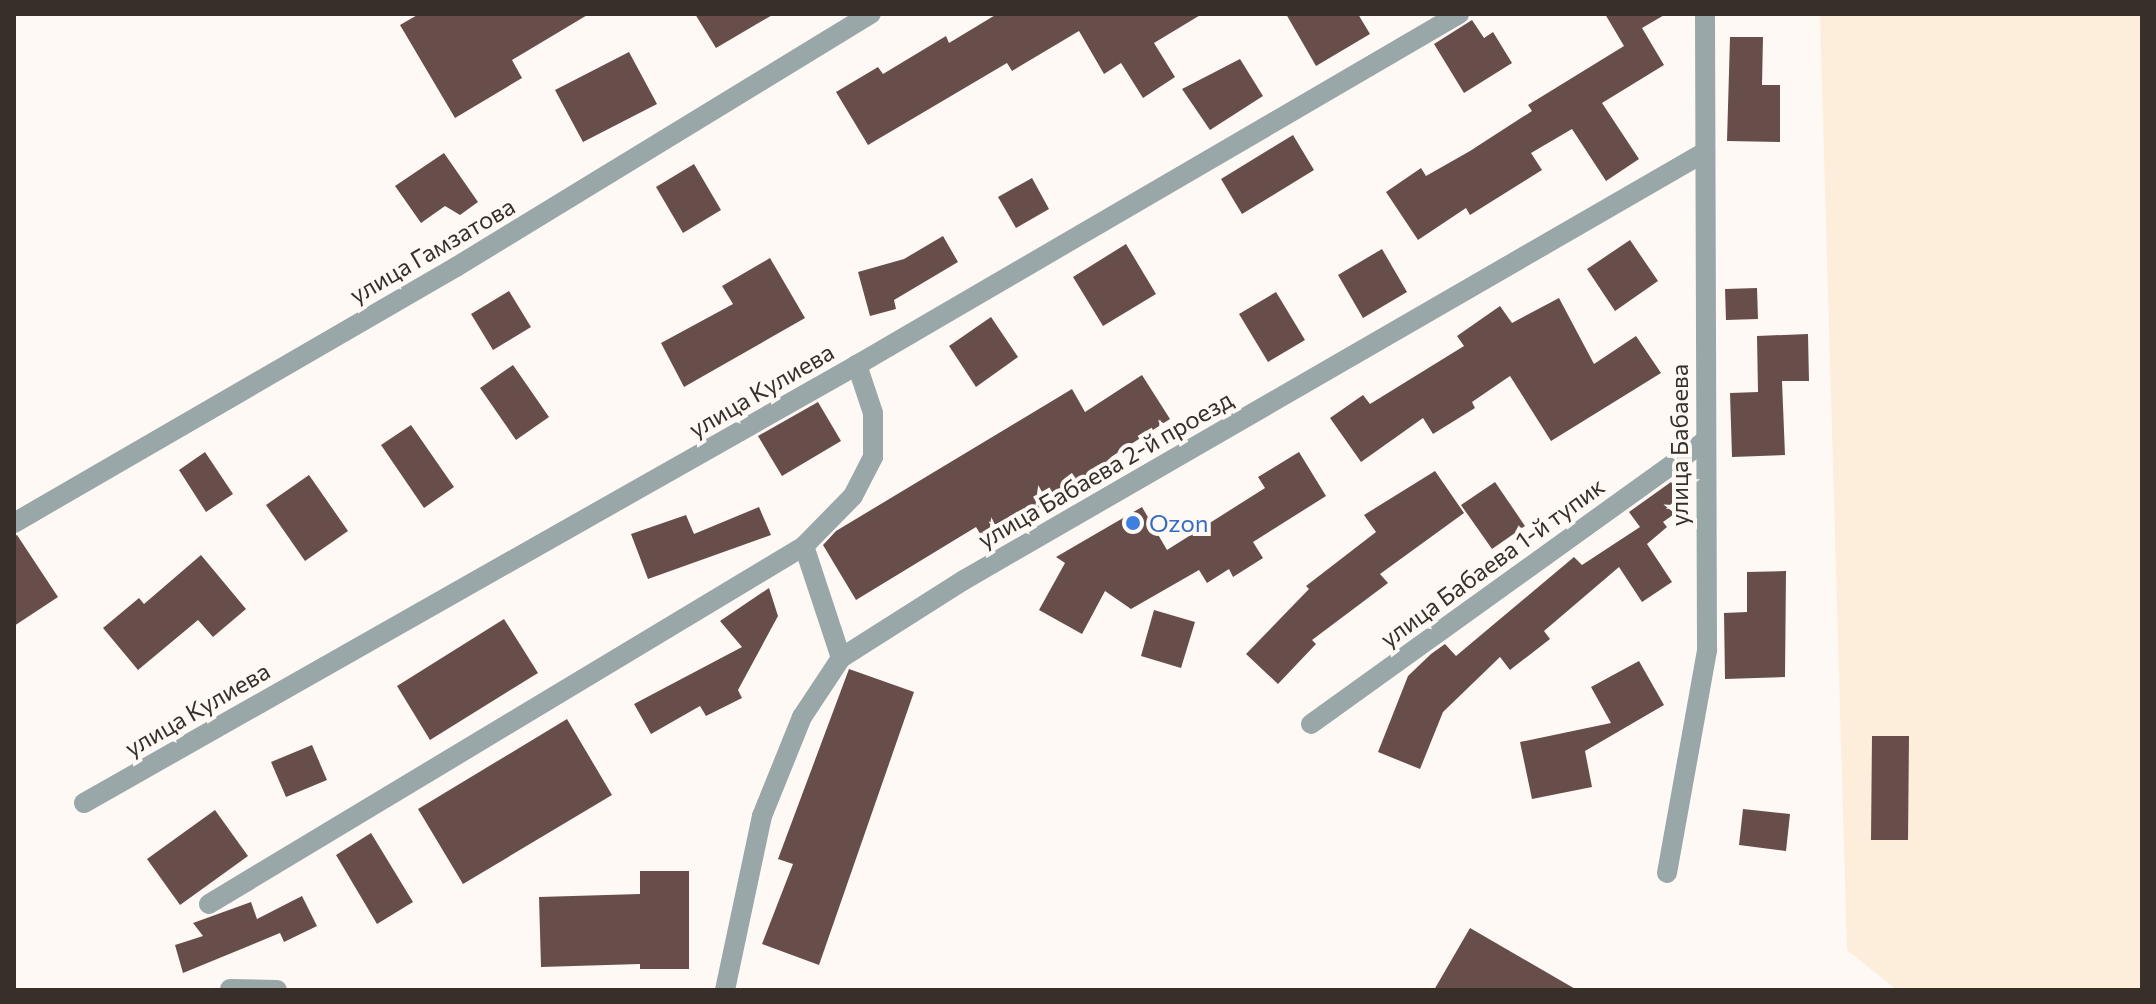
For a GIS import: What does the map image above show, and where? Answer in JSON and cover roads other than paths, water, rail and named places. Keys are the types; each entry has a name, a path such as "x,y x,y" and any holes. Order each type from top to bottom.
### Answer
{"street":[{"name":"улица Гамзатова","path":"14,523 456,267 871,14"},
{"name":"улица Кулиева","path":"84,803 857,365 1459,14"},
{"name":"улица Бабаева","path":"1667,873 1707,650 1705,14"},
{"name":"улица Бабаева 2-й проезд","path":"725,990 762,816 802,717 841,658 978,572 1705,152"},
{"path":"209,904 804,546 853,496 873,457 873,413 857,365"},
{"name":"улица Бабаева 1-й тупик","path":"1311,724 1704,442"},
{"path":"804,546 841,658"},
{"path":"230,989 277,990"}],"place":[{"name":"Ozon","path":"1133,523"}]}
